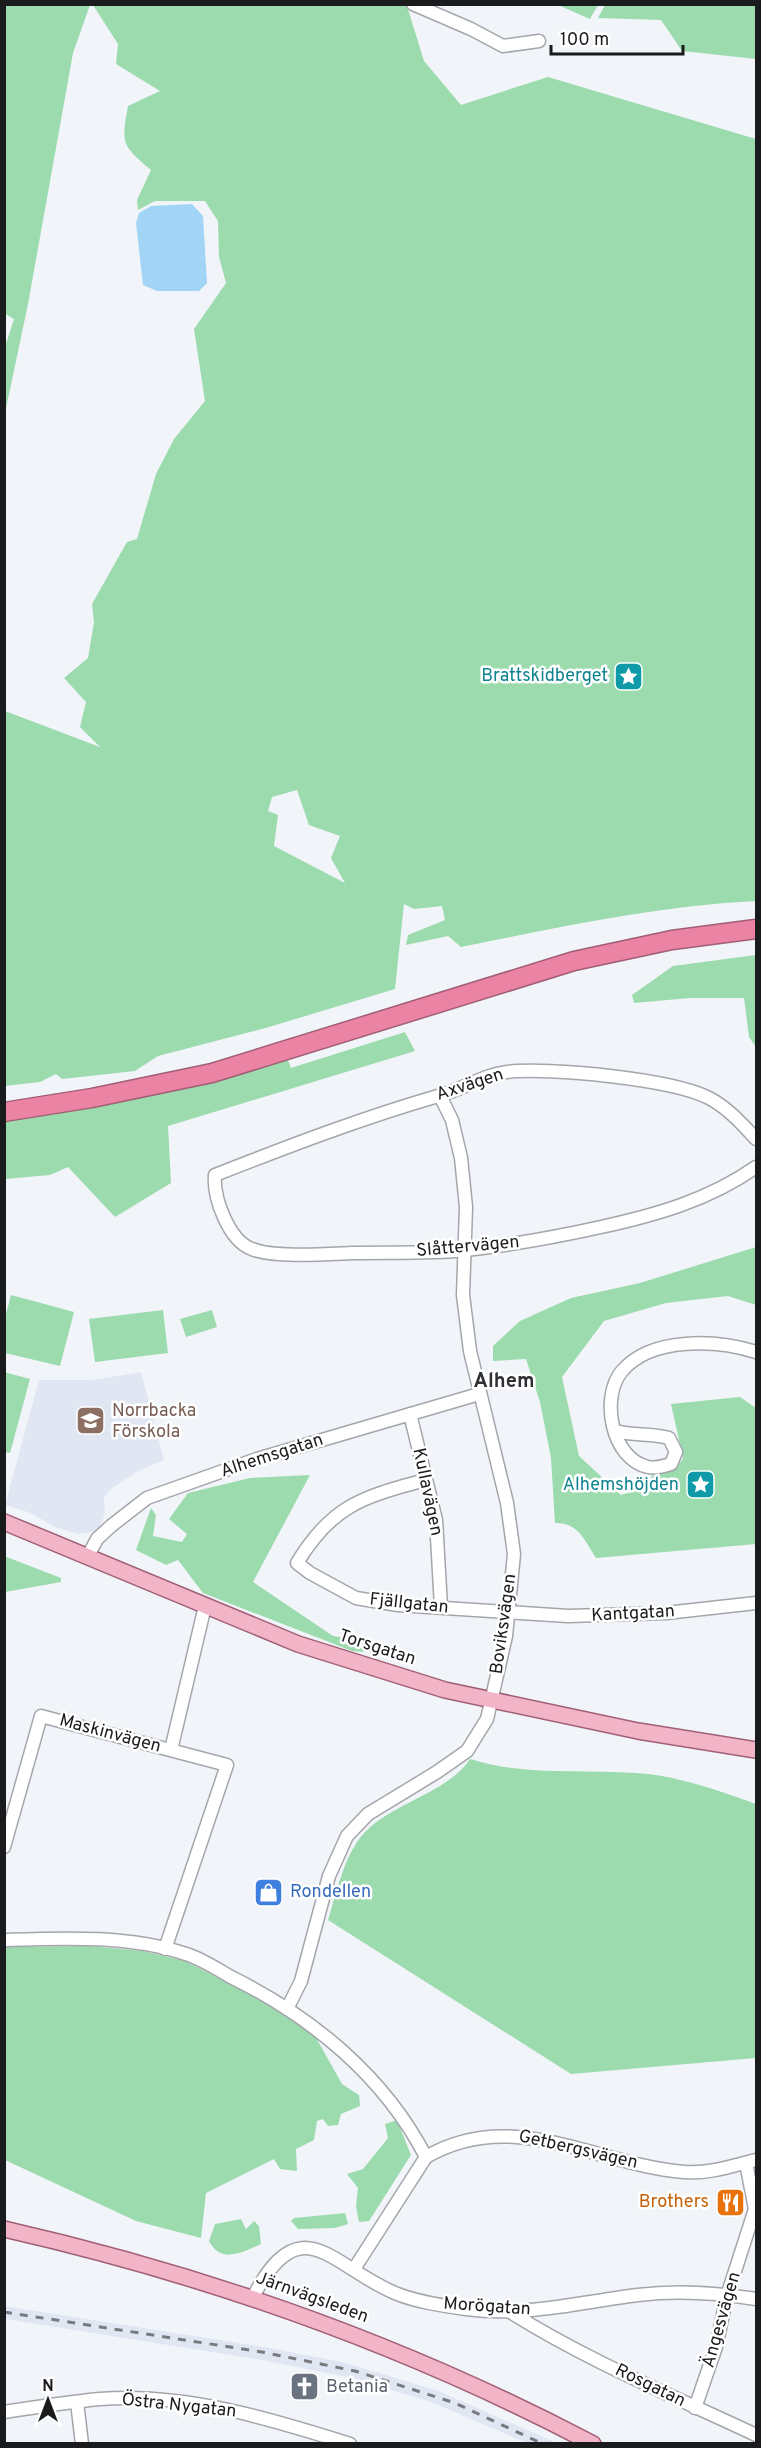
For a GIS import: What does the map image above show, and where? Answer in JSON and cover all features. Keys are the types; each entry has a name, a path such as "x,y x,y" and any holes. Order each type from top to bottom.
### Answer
{"highway":[{"path":"4,1102 97,1090 204,1066 568,954 666,933 756,921"},
{"path":"4,1112 92,1098 212,1073 574,961 672,940 756,930"}],"main road":[{"name":"Torsgatan","path":"4,1522 298,1644 445,1690 638,1731 756,1750"},
{"name":"Järnvägsleden","path":"4,2229 144,2263 253,2297 401,2353 592,2444"}],"street":[{"path":"413,4 471,29 503,46 538,41"},
{"name":"Axvägen","path":"215,1175 307,1140 440,1096 482,1078 506,1072 579,1074 653,1083 707,1097 724,1107 756,1139"},
{"name":"Boviksvägen","path":"287,2009 301,1981 329,1876 347,1836 368,1814 467,1751 487,1719 509,1614 514,1554 507,1503 490,1427 479,1394 466,1326 463,1250 466,1207 461,1158 452,1120 440,1096"},
{"name":"Slåttervägen","path":"215,1175 214,1186 229,1225 237,1240 251,1249 267,1252 341,1253 463,1250 548,1239 661,1212 730,1186 756,1167"},
{"path":"615,1431 640,1436 655,1434 669,1438 676,1452 671,1464 648,1467 636,1462 625,1450 615,1431 611,1407 612,1389 622,1372 636,1360 671,1346 729,1345 756,1352"},
{"name":"Alhemsgatan","path":"88,1556 97,1539 147,1498 257,1459 479,1394"},
{"name":"Kullavägen","path":"410,1414 436,1520 441,1607"},
{"name":"Fjällgatan","path":"425,1480 350,1505 312,1538 297,1563 310,1573 356,1598 398,1605 509,1614"},
{"name":"Kantgatan","path":"509,1614 636,1615 756,1602"},
{"name":"Maskinvägen","path":"171,1750 205,1606"},
{"name":"Maskinvägen","path":"4,1847 41,1716 227,1765 165,1949"},
{"path":"4,1940 91,1939 187,1954 255,1989 318,2029 369,2076 409,2124 426,2157 354,2269"},
{"name":"Getbergsvägen","path":"426,2157 442,2147 474,2138 507,2135 549,2141 618,2160 682,2172 702,2173 751,2162"},
{"name":"Ängesvägen","path":"695,2408 716,2347 727,2296 755,2209 751,2162"},
{"name":"Morögatan","path":"253,2297 276,2261 292,2249 308,2248 322,2252 397,2294 467,2309 538,2311 642,2295 682,2293 756,2299"},
{"name":"Rosgatan","path":"509,2311 545,2334 695,2408 756,2435"},
{"path":"538,2311 545,2334"},
{"name":"Östra Nygatan","path":"4,2412 77,2402 141,2399 236,2410 350,2444"},
{"path":"77,2402 82,2444"}],"shaded area":[{"name":"Norrbacka Förskola","path":"141,1372 164,1460 140,1470 111,1489 104,1497 105,1514 98,1531 78,1534 55,1527 31,1513 5,1505 39,1380 94,1380"},
{"path":"4,2306 264,2347 342,2362 436,2390 557,2443 527,2443 431,2402 352,2378 262,2360 5,2319"}],"green space":[{"path":"5,4 90,5 73,53 28,304 5,413 5,347 14,319 4,313"},
{"path":"93,5 403,5 407,6 424,61 461,105 548,77 756,139 756,901 645,912 461,947 448,936 406,945 408,935 445,920 442,906 414,909 404,904 395,989 269,1027 158,1056 135,1071 62,1079 56,1074 40,1082 5,1086 5,711 100,747 80,727 86,702 64,678 88,658 94,622 92,604 127,542 137,539 156,474 174,439 205,401 194,329 226,283 219,257 218,221 205,201 155,201 138,210 137,200 151,170 134,155 126,143 128,106 160,91 116,64 118,44","holes":["297,790 309,825 340,836 331,858 345,883 274,846 278,815 268,811 272,797"]},
{"path":"558,5 598,5 590,19"},
{"path":"605,5 756,5 756,59 682,51 661,20 598,18"},
{"path":"756,955 756,1047 749,1037 744,998 690,998 634,1003 632,995 673,966"},
{"path":"405,1032 415,1051 168,1126 171,1183 115,1217 68,1167 50,1175 5,1179 5,1119 287,1058 291,1068"},
{"path":"756,1247 756,1305 728,1296 666,1303 604,1321 562,1377 579,1456 621,1495 645,1488 653,1474 677,1468 683,1458 671,1404 740,1397 756,1408 756,1544 596,1558 575,1529 555,1523 551,1458 540,1402 526,1359 493,1361 493,1346 520,1321 571,1298 640,1283"},
{"path":"11,1295 74,1312 60,1366 5,1353 5,1318"},
{"path":"163,1310 168,1353 95,1362 89,1319"},
{"path":"212,1310 217,1327 186,1337 180,1319"},
{"path":"4,1372 30,1379 10,1453 5,1452"},
{"path":"310,1475 253,1582 333,1636 380,1643 383,1653 352,1651 203,1593 178,1560 166,1565 136,1550 151,1508 156,1515 153,1536 182,1542 187,1534 169,1519 188,1493 250,1478"},
{"path":"4,1556 61,1578 61,1582 5,1592"},
{"path":"470,1759 531,1770 636,1773 667,1777 698,1784 756,1804 756,2058 571,2074 328,1920 347,1860 357,1842 368,1829 382,1818 446,1782"},
{"path":"90,1946 143,1951 185,1961 252,1995 314,2034 342,2084 359,2095 360,2106 341,2114 338,2125 328,2126 323,2119 317,2121 314,2140 296,2149 297,2171 280,2169 274,2159 206,2193 201,2238 136,2221 5,2160 5,1947"},
{"path":"397,2120 411,2155 369,2221 359,2222 356,2206 358,2188 347,2174 363,2169 388,2138 385,2124"},
{"path":"345,2213 348,2224 335,2228 298,2229 291,2221 294,2218"},
{"path":"241,2219 246,2229 254,2221 259,2226 261,2244 247,2251 232,2254 220,2252 214,2248 209,2241 215,2224"}],"water":[{"path":"192,204 203,216 207,283 199,291 157,291 143,285 136,223 139,213 151,206"}],"railway":[{"path":"4,2312 262,2352 355,2371 455,2403 543,2444"}],"place":[{"name":"Brattskidberget","path":"629,676"},
{"name":"Norrbacka Förskola","path":"91,1421"},
{"name":"Alhemshöjden","path":"700,1485"},
{"name":"Rondellen","path":"269,1892"},
{"name":"Brothers","path":"730,2202"},
{"name":"Betania","path":"305,2387"}],"district":[{"name":"Alhem","path":"504,1382"}]}
